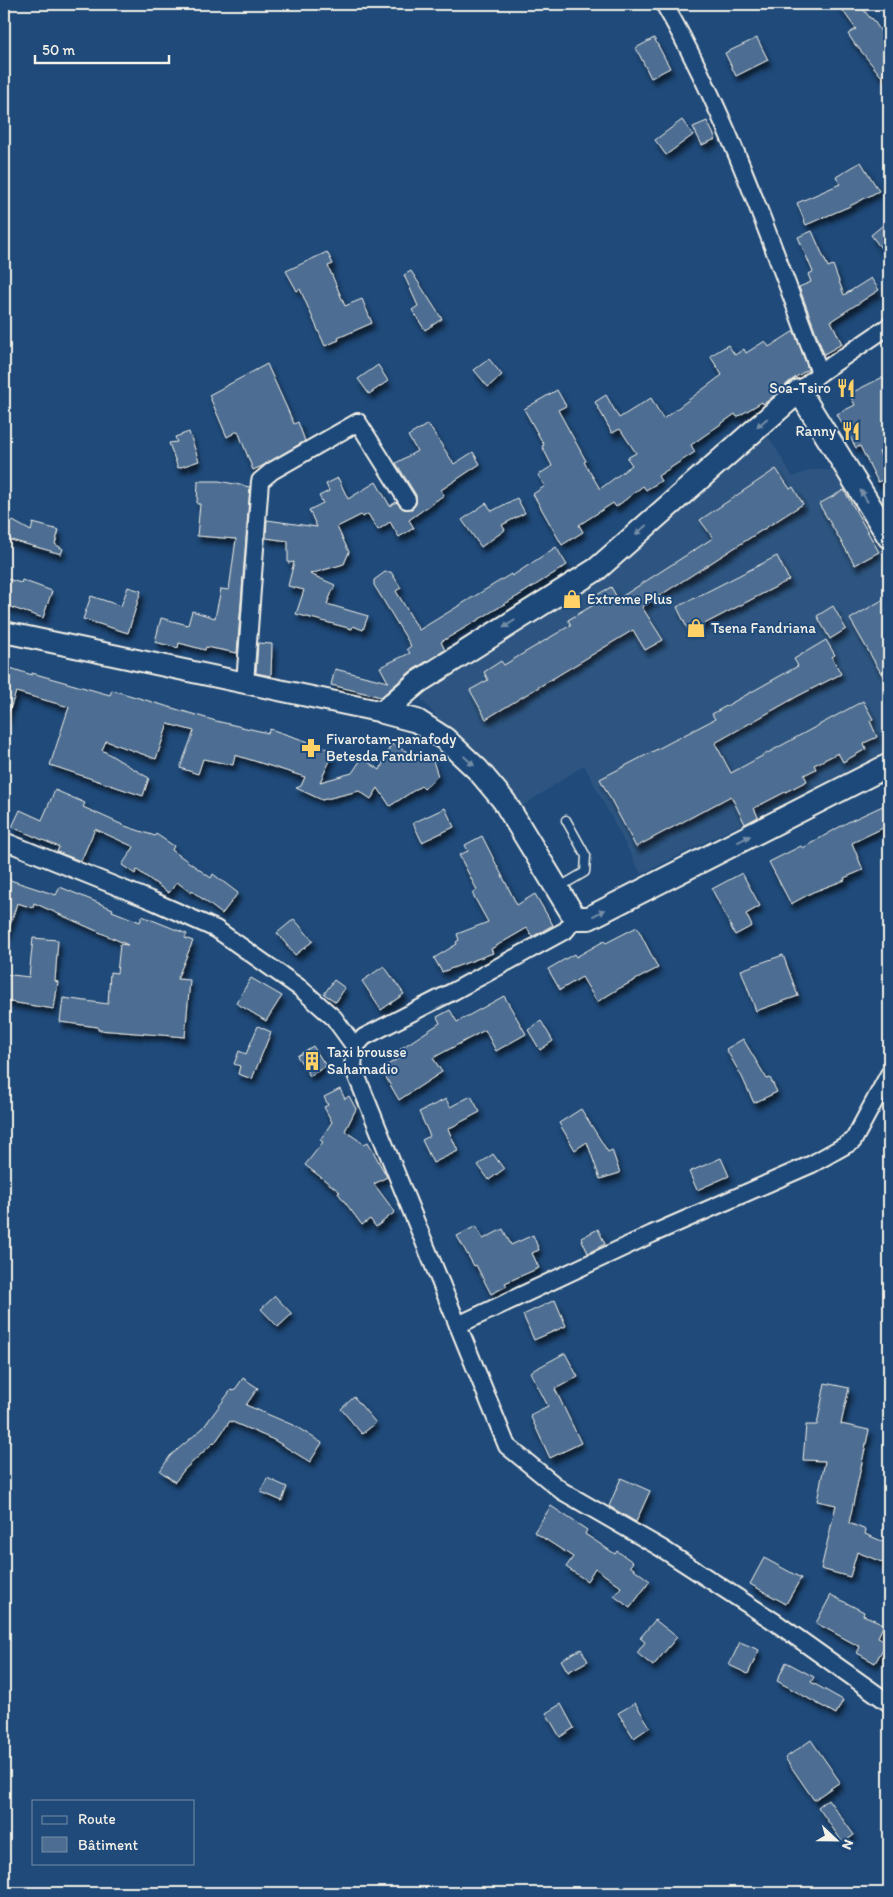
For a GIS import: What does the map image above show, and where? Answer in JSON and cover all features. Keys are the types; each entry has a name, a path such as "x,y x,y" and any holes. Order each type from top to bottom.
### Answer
{"main road":[{"path":"383,712 418,682 597,569 799,391 889,537"},
{"path":"383,712 417,720 446,739 478,770 504,801 575,918 589,918 889,765"}],"street":[{"path":"664,4 685,41 728,136 820,373"},
{"path":"799,391 820,373 889,326"},
{"path":"245,683 248,617 260,481 272,471 358,422 407,500"},
{"path":"4,632 383,712"},
{"path":"4,840 216,929 300,988 334,1018 355,1047"},
{"path":"575,918 566,930 364,1037 355,1047 353,1066 507,1446 562,1491 661,1548 775,1622 889,1703"},
{"path":"458,1325 652,1234 812,1164 853,1141 889,1074"}],"lane":[{"path":"556,889 585,872 586,856 566,820"}],"shaded area":[{"name":"Tsena Fandriana","path":"766,432 793,477 810,470 833,470 889,549 889,750 641,874 584,765 517,810 411,687 596,568"}],"building":[{"path":"838,4 859,4 882,33 889,27 889,69 881,76 848,34 856,29"},
{"path":"654,38 670,68 651,78 636,48"},
{"path":"757,38 768,60 736,76 725,53"},
{"path":"682,120 693,135 666,155 655,140"},
{"path":"707,121 716,139 702,145 693,127"},
{"path":"861,162 879,191 806,225 797,203 840,184 836,177"},
{"path":"889,220 889,259 871,235"},
{"path":"812,231 828,267 833,265 844,295 871,278 879,290 831,321 842,344 824,354 799,287 811,282 808,274 813,272 798,237"},
{"path":"327,252 333,264 328,266 345,306 362,299 372,323 325,346 300,289 297,291 286,271"},
{"path":"411,271 442,319 425,330 412,310 418,306 404,275"},
{"path":"794,331 808,369 763,404 762,402 737,417 735,414 691,445 695,452 658,476 661,481 646,490 643,486 616,507 613,503 579,525 583,532 562,545 533,494 545,486 538,475 552,466 542,446 544,445 524,409 557,390 566,406 558,410 600,489 632,465 627,458 636,453 620,429 612,433 595,402 606,395 619,418 651,398 663,419 722,375 710,356 728,345 735,355 744,349 746,353 765,341 769,347"},
{"path":"489,359 502,375 488,387 474,370"},
{"path":"267,364 294,424 298,422 305,441 253,470 238,431 227,437 209,395"},
{"path":"378,365 388,381 369,394 358,379"},
{"path":"883,377 889,387 889,447 879,452 889,472 889,477 878,482 860,446 856,448 837,414 855,405 849,394"},
{"path":"428,424 454,464 473,452 480,464 441,490 444,495 409,520 414,528 399,537 390,522 378,530 368,514 363,517 361,515 337,527 349,552 344,564 310,574 335,585 327,604 368,616 363,630 353,626 352,629 296,614 304,590 288,586 294,562 288,563 288,541 266,538 267,520 317,527 309,510 323,503 319,496 329,491 326,484 338,478 348,499 376,482 390,506 396,502 403,509 412,509 416,504 416,495 396,463 417,451 408,436"},
{"path":"189,432 199,461 178,468 169,443 177,442 175,437"},
{"path":"776,469 790,489 793,487 803,504 642,607 663,640 645,650 633,630 486,719 470,690 488,680 484,672 501,661 504,665 571,625 568,620 597,603 593,597 611,587 618,599 713,538 700,520"},
{"path":"198,481 219,481 250,487 237,653 206,647 205,650 179,643 178,648 155,642 161,618 188,625 192,611 215,618 221,589 229,590 236,539 197,536 200,504 197,504"},
{"path":"844,490 879,552 855,565 819,504"},
{"path":"517,498 525,513 502,525 505,530 481,547 462,520 486,503 492,511"},
{"path":"4,516 31,531 33,523 59,530 55,544 63,549 61,554 4,538"},
{"path":"556,547 567,565 441,642 445,650 411,671 381,697 331,685 335,669 388,682 380,667 410,653 407,649 411,646 374,585 374,580 385,572 391,572 401,588 396,591 419,630 511,574 512,576"},
{"path":"777,556 789,580 689,632 677,607"},
{"path":"4,578 21,583 22,580 52,591 43,618 4,605"},
{"path":"128,587 141,591 128,633 83,619 91,596 121,606"},
{"path":"889,596 889,687 850,619"},
{"path":"833,606 846,629 830,639 817,616"},
{"path":"826,640 835,655 832,657 841,674 715,743 731,773 863,701 873,719 870,721 877,737 864,743 866,749 843,762 838,753 814,765 816,769 804,775 807,781 754,808 758,817 745,824 731,796 636,847 600,779 715,719 712,714 798,666 794,659"},
{"path":"258,643 272,644 271,676 256,673"},
{"path":"4,666 110,695 112,690 216,721 268,733 270,729 318,745 334,752 320,782 352,773 360,761 356,754 380,770 391,744 410,753 409,757 433,761 438,776 424,789 421,786 390,806 378,788 371,799 359,791 322,800 296,788 301,786 305,777 235,755 233,765 203,759 198,774 180,768 194,731 168,724 156,759 106,741 102,750 149,778 143,796 50,765 69,707 16,692 6,720 4,720"},
{"path":"55,790 85,803 83,807 125,826 155,836 156,834 174,846 172,850 211,878 213,874 238,893 222,914 177,882 169,893 137,870 135,874 122,865 134,847 95,829 81,861 57,852 59,847 12,827 20,810 42,820"},
{"path":"889,803 889,825 852,843 863,870 791,904 769,862 801,846 803,848 848,822"},
{"path":"445,808 454,827 422,842 413,823"},
{"path":"482,836 517,905 535,894 553,925 532,937 527,928 491,949 493,953 442,972 434,958 457,944 456,942 459,940 457,934 488,922 472,893 477,890 459,855 468,851 465,845"},
{"path":"742,873 760,906 746,914 752,926 735,935 712,889"},
{"path":"4,878 56,895 60,887 140,922 142,916 187,934 185,938 193,941 177,979 190,980 185,1037 98,1030 98,1027 60,1022 63,998 108,1004 110,972 117,973 120,944 128,945 34,903 33,908 17,903 7,935 4,934"},
{"path":"294,919 313,941 295,955 277,933"},
{"path":"637,927 658,968 597,1002 582,977 560,990 548,969 574,954 576,957 604,941 606,943"},
{"path":"33,938 58,940 55,981 58,982 54,1009 4,1001 4,974 29,977"},
{"path":"783,955 798,996 756,1011 741,970"},
{"path":"384,966 404,994 381,1010 362,981"},
{"path":"251,978 282,996 266,1021 236,1003"},
{"path":"334,980 345,988 336,1002 324,994"},
{"path":"504,996 526,1034 496,1051 485,1030 433,1058 442,1072 399,1100 381,1069 404,1055 400,1049 440,1023 437,1017 450,1010 457,1022"},
{"path":"541,1021 553,1041 540,1050 528,1030"},
{"path":"258,1026 271,1032 252,1079 238,1074 240,1066 234,1064 239,1051 246,1054"},
{"path":"743,1039 767,1079 770,1078 777,1092 754,1103 726,1049"},
{"name":"Taxi brousse Sahamadio","path":"313,1046 326,1066 310,1076 297,1056"},
{"path":"340,1089 345,1099 349,1096 356,1109 345,1131 364,1144 368,1142 387,1177 374,1184 395,1212 376,1227 370,1219 362,1225 338,1193 340,1192 305,1165 323,1142 320,1140 332,1122 324,1107 328,1105 324,1097"},
{"path":"471,1096 480,1112 448,1129 458,1151 433,1163 422,1140 430,1136 419,1112 446,1099 450,1107"},
{"path":"581,1109 608,1152 612,1150 620,1173 600,1179 587,1142 575,1150 559,1123"},
{"path":"493,1154 504,1169 489,1180 478,1165"},
{"path":"721,1158 729,1176 697,1190 689,1172"},
{"path":"476,1226 483,1239 503,1229 511,1245 533,1235 539,1250 532,1253 539,1268 505,1283 507,1286 491,1294 476,1265 474,1266 457,1236"},
{"path":"598,1229 605,1244 588,1253 581,1238"},
{"path":"275,1296 292,1314 278,1327 261,1309"},
{"path":"555,1300 566,1326 534,1340 523,1315"},
{"path":"565,1353 578,1377 555,1389 581,1443 550,1458 530,1415 548,1406 530,1372"},
{"path":"243,1378 258,1388 246,1405 295,1426 322,1443 310,1462 274,1440 230,1421 214,1444 184,1470 175,1482 160,1471 170,1456 203,1428 231,1390 234,1391"},
{"path":"825,1383 849,1388 841,1424 869,1430 849,1523 866,1530 865,1534 889,1544 889,1565 857,1552 850,1577 821,1569 836,1505 817,1501 825,1461 803,1460 806,1425 817,1425"},
{"path":"354,1397 376,1423 362,1434 341,1409"},
{"path":"267,1478 287,1487 282,1501 261,1492"},
{"path":"621,1478 650,1491 636,1522 609,1506"},
{"path":"551,1506 587,1530 585,1534 615,1554 617,1551 633,1562 630,1566 650,1581 630,1608 614,1596 621,1587 595,1568 587,1581 566,1567 573,1557 534,1532"},
{"path":"764,1558 801,1578 786,1604 750,1584"},
{"path":"831,1595 864,1612 863,1615 884,1624 878,1637 887,1642 875,1663 857,1653 860,1647 816,1623"},
{"path":"655,1620 677,1637 653,1666 637,1653 645,1642 640,1638"},
{"path":"740,1642 759,1650 748,1674 729,1665"},
{"path":"581,1649 588,1661 568,1672 561,1660"},
{"path":"786,1662 814,1677 811,1682 843,1700 836,1714 777,1681"},
{"path":"635,1703 650,1727 634,1738 618,1713"},
{"path":"561,1704 574,1728 560,1737 546,1713"},
{"path":"811,1740 840,1782 814,1800 785,1758"},
{"path":"828,1799 854,1835 843,1843 818,1807"}],"place":[{"name":"Soa-Tsiro","path":"846,388"},
{"name":"Ranny","path":"851,431"},
{"name":"Extreme Plus","path":"572,599"},
{"name":"Tsena Fandriana","path":"696,628"},
{"name":"Fivarotam-panafody Betesda Fandriana","path":"311,748"},
{"name":"Taxi brousse Sahamadio","path":"312,1061"}]}
